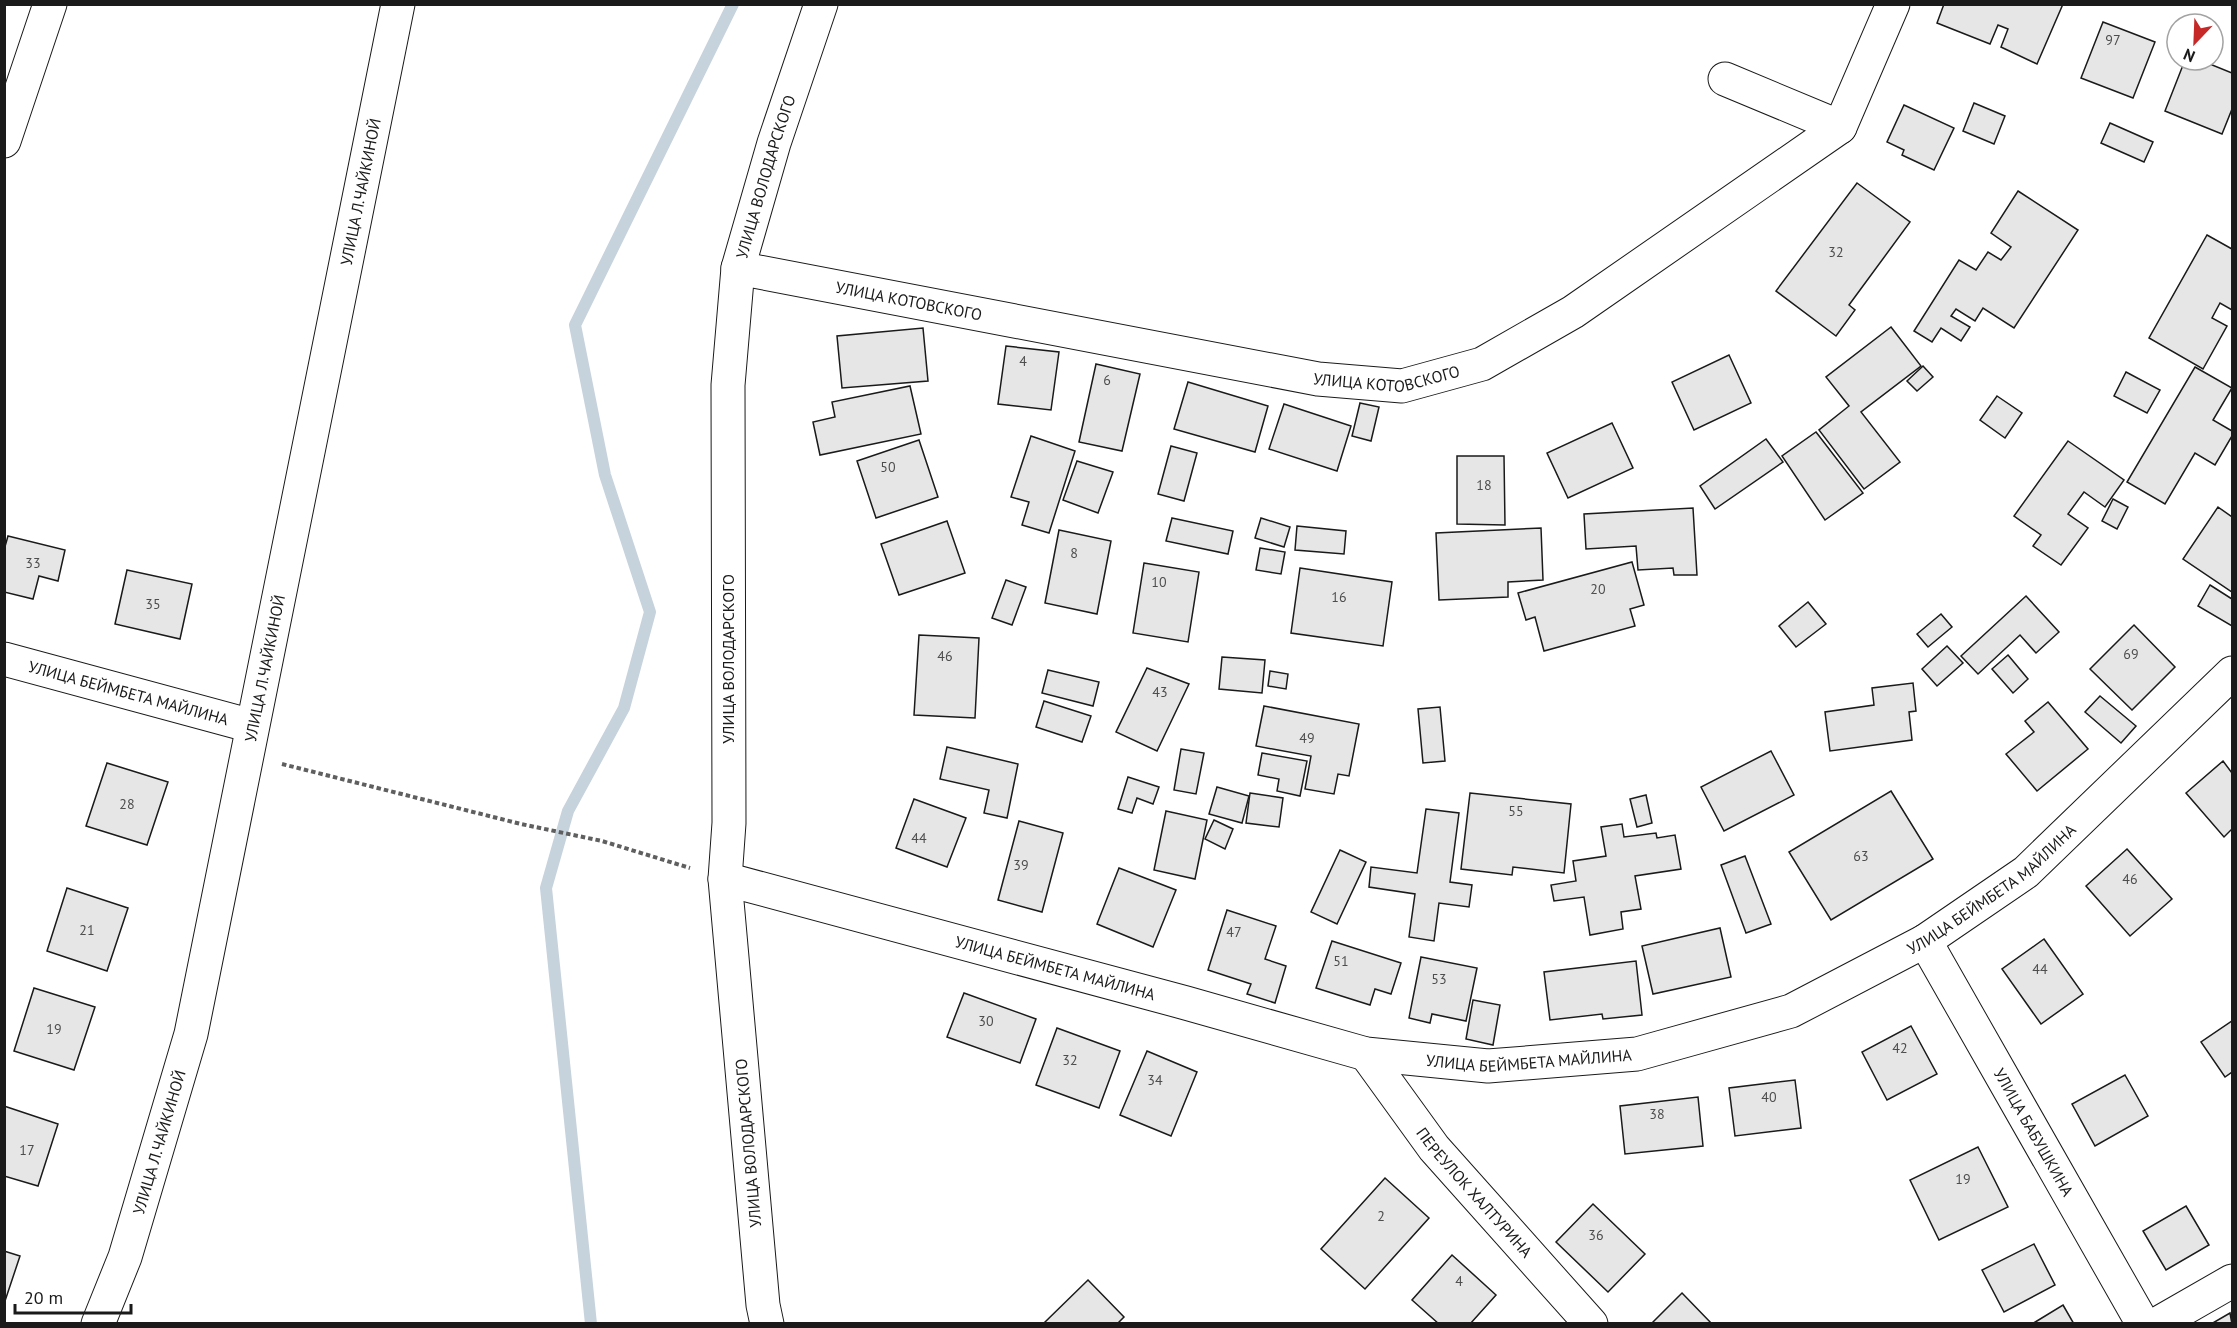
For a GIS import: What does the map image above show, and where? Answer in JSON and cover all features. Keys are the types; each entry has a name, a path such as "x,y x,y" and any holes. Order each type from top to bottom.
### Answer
{"street":[{"path":"4,141 50,4"},
{"name":"УЛИЦА Л.ЧАЙКИНОЙ","path":"98,1323 125,1257 191,1034 398,4"},
{"name":"УЛИЦА ВОЛОДАРСКОГО","path":"766,1323 750,1174 725,879 729,823 728,385 738,268 774,143 821,4"},
{"path":"1725,79 1840,127 1893,4"},
{"name":"УЛИЦА КОТОВСКОГО","path":"738,268 1318,379 1402,386 1482,364 1572,312 1840,127"},
{"name":"УЛИЦА БЕЙМБЕТА МАЙЛИНА","path":"4,659 249,741"},
{"name":"УЛИЦА БЕЙМБЕТА МАЙЛИНА","path":"725,879 1366,1054 1488,1066 1637,1054 1791,1011 1926,941 2026,872 2232,673"},
{"name":"УЛИЦА БАБУШКИНА","path":"1926,941 2143,1323"},
{"name":"ПЕРЕУЛОК ХАЛТУРИНА","path":"1366,1054 1434,1148 1591,1323"},
{"path":"2157,1323 2232,1281"}],"path":[{"path":"249,741 521,824 602,841 725,879"}],"building":[{"path":"1944,4 2063,4 2037,64 2001,47 2008,29 1998,25 1990,44 1937,23"},
{"path":"2103,22 2155,42 2133,98 2081,78"},
{"path":"2225,70 2232,73 2232,109 2222,134 2165,111 2180,72 2225,72"},
{"path":"1974,103 2005,116 1994,144 1963,131"},
{"path":"1904,105 1954,128 1934,170 1902,155 1904,150 1887,142"},
{"path":"2110,123 2153,142 2144,162 2101,143"},
{"path":"1857,183 1910,222 1849,305 1855,310 1836,336 1776,291"},
{"path":"2018,191 2078,230 2014,328 1983,308 1975,321 1956,309 1951,316 1970,327 1961,341 1941,328 1932,342 1914,331 1959,260 1976,270 1988,252 2001,260 2011,247 1991,233"},
{"path":"2207,235 2232,249 2232,310 2220,303 2212,318 2227,326 2203,369 2149,338"},
{"path":"1891,327 1921,366 1861,412 1900,462 1864,489 1819,430 1849,406 1826,377"},
{"path":"923,328 928,381 842,388 837,336"},
{"path":"1006,346 1059,352 1051,410 998,404"},
{"path":"1729,355 1751,403 1694,430 1672,382"},
{"path":"1096,364 1140,374 1122,451 1079,442"},
{"path":"1923,366 1933,377 1917,391 1907,381"},
{"path":"2195,367 2232,388 2213,420 2232,431 2232,436 2215,465 2195,453 2165,504 2127,482"},
{"path":"2126,372 2160,390 2147,413 2114,396"},
{"path":"1188,382 1268,406 1255,452 1174,429"},
{"path":"910,386 921,434 820,455 813,422 835,417 832,402"},
{"path":"1997,396 2022,413 2005,438 1980,420"},
{"path":"1360,403 1379,407 1371,441 1352,436"},
{"path":"1284,404 1351,426 1337,471 1269,449"},
{"path":"1612,423 1633,468 1568,498 1547,453"},
{"path":"1816,432 1863,493 1825,520 1782,456"},
{"path":"1031,436 1075,451 1049,533 1022,525 1029,502 1011,497"},
{"path":"1766,439 1783,462 1715,509 1700,486"},
{"path":"919,440 938,497 876,518 857,461"},
{"path":"2068,441 2124,480 2105,507 2084,492 2068,514 2088,528 2061,565 2033,546 2041,535 2014,516"},
{"path":"1171,446 1197,453 1184,501 1158,494"},
{"path":"1457,456 1504,456 1505,525 1457,524"},
{"path":"1077,461 1113,472 1098,513 1063,500"},
{"path":"2113,499 2128,507 2117,529 2102,521"},
{"path":"2218,507 2232,517 2232,592 2183,559"},
{"path":"1693,508 1697,575 1674,575 1673,568 1638,570 1636,546 1586,549 1584,514"},
{"path":"1172,518 1233,531 1228,554 1166,541"},
{"path":"1261,518 1290,527 1284,547 1255,538"},
{"path":"947,521 965,573 899,595 881,544"},
{"path":"1297,526 1346,531 1344,554 1295,550"},
{"path":"1541,528 1543,580 1508,582 1508,597 1439,600 1436,533"},
{"path":"1059,530 1111,541 1097,614 1045,603"},
{"path":"8,536 65,550 58,581 39,576 33,599 4,592 4,550"},
{"path":"1260,548 1285,552 1281,574 1256,570"},
{"path":"1632,562 1644,605 1630,609 1635,626 1544,651 1535,617 1526,620 1518,593"},
{"path":"1144,563 1199,572 1188,642 1133,633"},
{"path":"1300,568 1392,582 1383,646 1291,633"},
{"path":"127,570 192,584 180,639 115,624"},
{"path":"1006,580 1026,587 1012,625 992,618"},
{"path":"2210,585 2232,599 2232,626 2198,606"},
{"path":"2026,596 2059,632 2036,653 2020,635 1978,674 1961,656"},
{"path":"1808,602 1826,624 1796,647 1779,626"},
{"path":"1941,614 1952,627 1928,647 1917,634"},
{"path":"2134,625 2175,667 2132,710 2090,669"},
{"path":"919,635 979,638 975,718 914,715"},
{"path":"1947,646 1963,663 1937,686 1922,669"},
{"path":"2008,655 2028,679 2013,693 1992,669"},
{"path":"1222,657 1265,660 1262,693 1219,689"},
{"path":"1147,668 1189,684 1157,751 1116,732"},
{"path":"1048,670 1099,682 1093,706 1042,693"},
{"path":"1270,671 1288,674 1286,689 1268,686"},
{"path":"1913,683 1916,711 1909,712 1912,740 1830,751 1825,712 1874,705 1872,688"},
{"path":"2100,696 2136,726 2121,743 2085,712"},
{"path":"1044,701 1091,716 1082,742 1036,727"},
{"path":"2048,702 2088,749 2037,791 2006,754 2034,732 2025,721"},
{"path":"1264,706 1359,724 1349,776 1338,774 1334,794 1305,789 1311,756 1256,746"},
{"path":"1440,707 1445,761 1423,763 1418,709"},
{"path":"947,747 1018,764 1007,818 984,813 989,790 940,779"},
{"path":"1181,749 1204,753 1196,794 1174,790"},
{"path":"1771,751 1794,795 1724,831 1701,787"},
{"path":"1262,753 1307,761 1300,796 1277,791 1279,779 1258,775"},
{"path":"2223,761 2232,773 2232,829 2224,837 2186,793"},
{"path":"107,763 168,782 147,845 86,826"},
{"path":"1128,777 1159,787 1153,804 1137,798 1132,813 1118,809"},
{"path":"1217,787 1249,796 1242,823 1209,814"},
{"path":"1891,791 1933,859 1831,920 1789,852"},
{"path":"1250,793 1283,798 1279,827 1246,823"},
{"path":"1470,793 1571,804 1564,873 1513,867 1512,875 1461,869"},
{"path":"1646,795 1652,823 1637,827 1630,799"},
{"path":"914,799 966,818 947,867 896,848"},
{"path":"1426,809 1459,813 1450,882 1472,885 1469,907 1439,903 1434,941 1409,937 1415,894 1369,887 1371,867 1417,873"},
{"path":"1166,811 1207,820 1195,879 1154,870"},
{"path":"1214,820 1233,829 1225,849 1205,839"},
{"path":"1019,821 1063,833 1042,912 998,900"},
{"path":"1622,824 1624,837 1656,833 1657,838 1675,835 1681,869 1635,876 1641,909 1621,912 1623,929 1590,935 1584,897 1554,901 1551,885 1576,881 1573,861 1606,856 1601,827"},
{"path":"2127,849 2172,899 2130,936 2086,886"},
{"path":"1340,850 1366,862 1337,924 1311,912"},
{"path":"1745,856 1771,924 1746,933 1721,865"},
{"path":"1119,868 1176,890 1153,947 1097,924"},
{"path":"67,888 128,908 107,971 47,951"},
{"path":"1227,910 1276,926 1265,959 1286,966 1275,1003 1247,994 1251,984 1208,970"},
{"path":"1720,928 1731,977 1653,994 1642,946"},
{"path":"2044,939 2083,994 2041,1024 2002,969"},
{"path":"1332,941 1401,963 1391,994 1375,989 1370,1005 1316,988"},
{"path":"1421,957 1477,968 1466,1021 1432,1014 1430,1023 1409,1018"},
{"path":"1636,961 1642,1015 1603,1019 1602,1014 1550,1020 1544,972"},
{"path":"34,988 95,1007 74,1070 14,1051"},
{"path":"964,993 1036,1019 1020,1063 947,1037"},
{"path":"1473,1000 1500,1005 1493,1045 1466,1039"},
{"path":"2232,1021 2232,1072 2225,1077 2201,1042"},
{"path":"1911,1026 1937,1074 1887,1100 1862,1052"},
{"path":"1057,1028 1120,1051 1099,1108 1036,1085"},
{"path":"1147,1051 1197,1072 1171,1136 1120,1115"},
{"path":"2125,1075 2148,1116 2095,1146 2072,1104"},
{"path":"1795,1080 1801,1128 1735,1136 1729,1088"},
{"path":"1698,1097 1703,1146 1625,1154 1620,1106"},
{"path":"4,1106 58,1124 38,1186 4,1176"},
{"path":"1978,1147 2008,1207 1939,1240 1910,1180"},
{"path":"1385,1178 1429,1218 1365,1289 1321,1249"},
{"path":"1593,1204 1645,1254 1608,1292 1556,1242"},
{"path":"2186,1206 2209,1245 2166,1270 2143,1231"},
{"path":"2034,1244 2055,1285 2004,1312 1982,1270"},
{"path":"4,1251 20,1256 4,1304"},
{"path":"1452,1255 1496,1295 1470,1324 1439,1324 1412,1300"},
{"path":"1088,1280 1124,1317 1117,1324 1043,1324"},
{"path":"1682,1293 1712,1324 1651,1324"},
{"path":"2063,1305 2074,1324 2032,1324"},
{"path":"2230,1313 2232,1324 2211,1324"}],"waterway":[{"path":"591,1324 546,888 568,811 624,708 650,612 605,475 575,325 733,4"}]}
